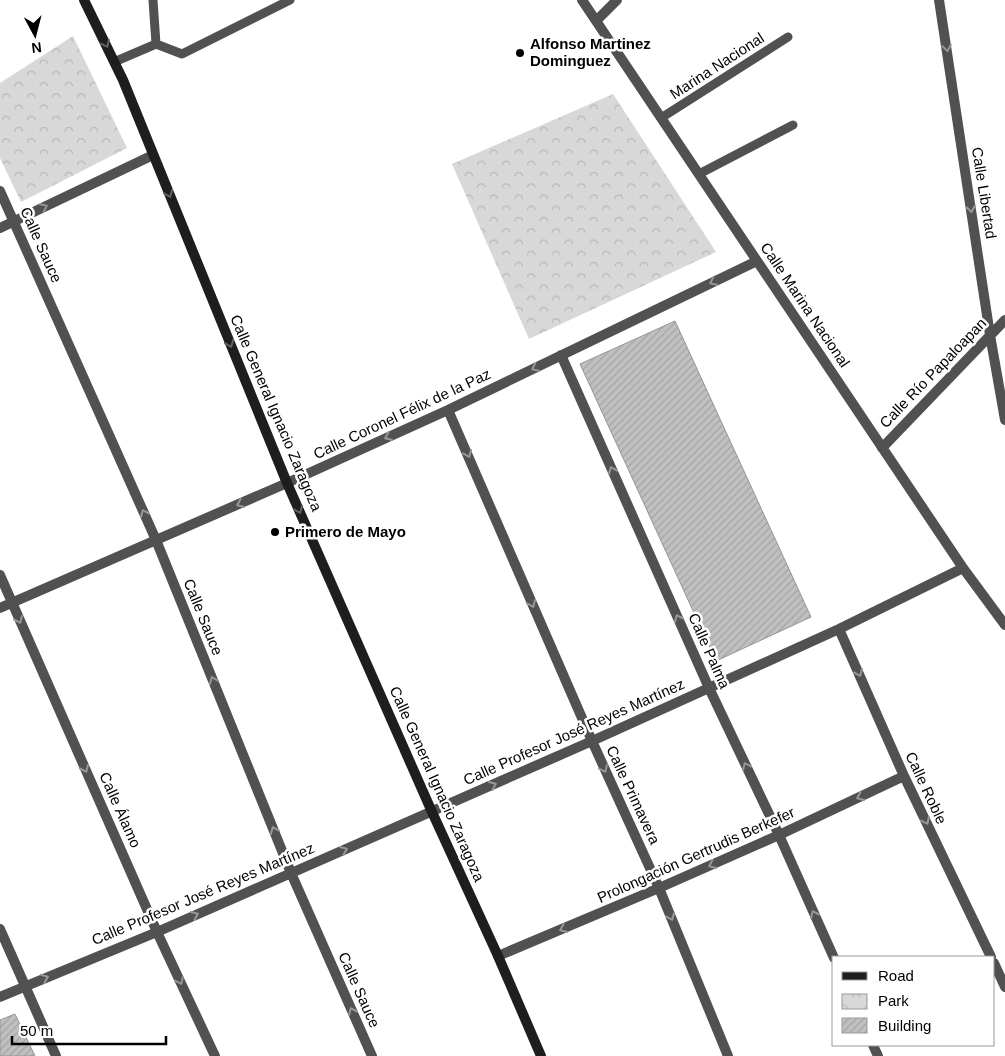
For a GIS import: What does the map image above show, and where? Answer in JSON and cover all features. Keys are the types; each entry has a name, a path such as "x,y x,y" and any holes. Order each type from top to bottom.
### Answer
{"main road":[{"name":"Calle General Ignacio Zaragoza","path":"84,0 123,80 287,483 541,1056"}],"street":[{"name":"Calle Marina Nacional","path":"582,0 963,568 1005,625"},
{"path":"596,21 617,0"},
{"name":"Calle Libertad","path":"939,0 990,335 1005,420"},
{"path":"0,228 153,155"},
{"name":"Calle Sauce","path":"0,192 156,540 291,873 372,1056"},
{"name":"Calle Coronel Félix de la Paz","path":"0,608 287,483 448,410 757,261"},
{"name":"Calle Río Papaloapan","path":"882,448 1005,320"},
{"name":"Calle Palma","path":"561,355 709,688 833,956"},
{"name":"Calle Primavera","path":"448,410 592,742 659,888 728,1056"},
{"name":"Calle Profesor José Reyes Martínez","path":"0,997 157,932 592,742 839,629 963,568"},
{"name":"Calle Álamo","path":"0,576 157,932 215,1056"},
{"name":"Calle Roble","path":"839,629 904,776 991,956"},
{"name":"Prolongación Gertrudis Berkefer","path":"498,956 659,888 904,776"},
{"path":"0,929 56,1056"},
{"path":"995,965 1005,987"}],"lane":[{"path":"154,0 156,44"},
{"path":"114,62 156,44 182,54 290,0"},
{"name":"Marina Nacional","path":"661,118 788,37"},
{"path":"698,174 793,125"}],"green space":[{"path":"73,36 127,148 21,202 0,158 0,83"},
{"path":"613,94 716,252 529,339 452,164"}],"building":[{"path":"675,321 811,617 716,661 580,364"},
{"path":"15,1014 35,1056 0,1056 0,1020"}],"place":[{"name":"Alfonso Martinez Dominguez","path":"520,53"},
{"name":"Primero de Mayo","path":"275,532"}]}
